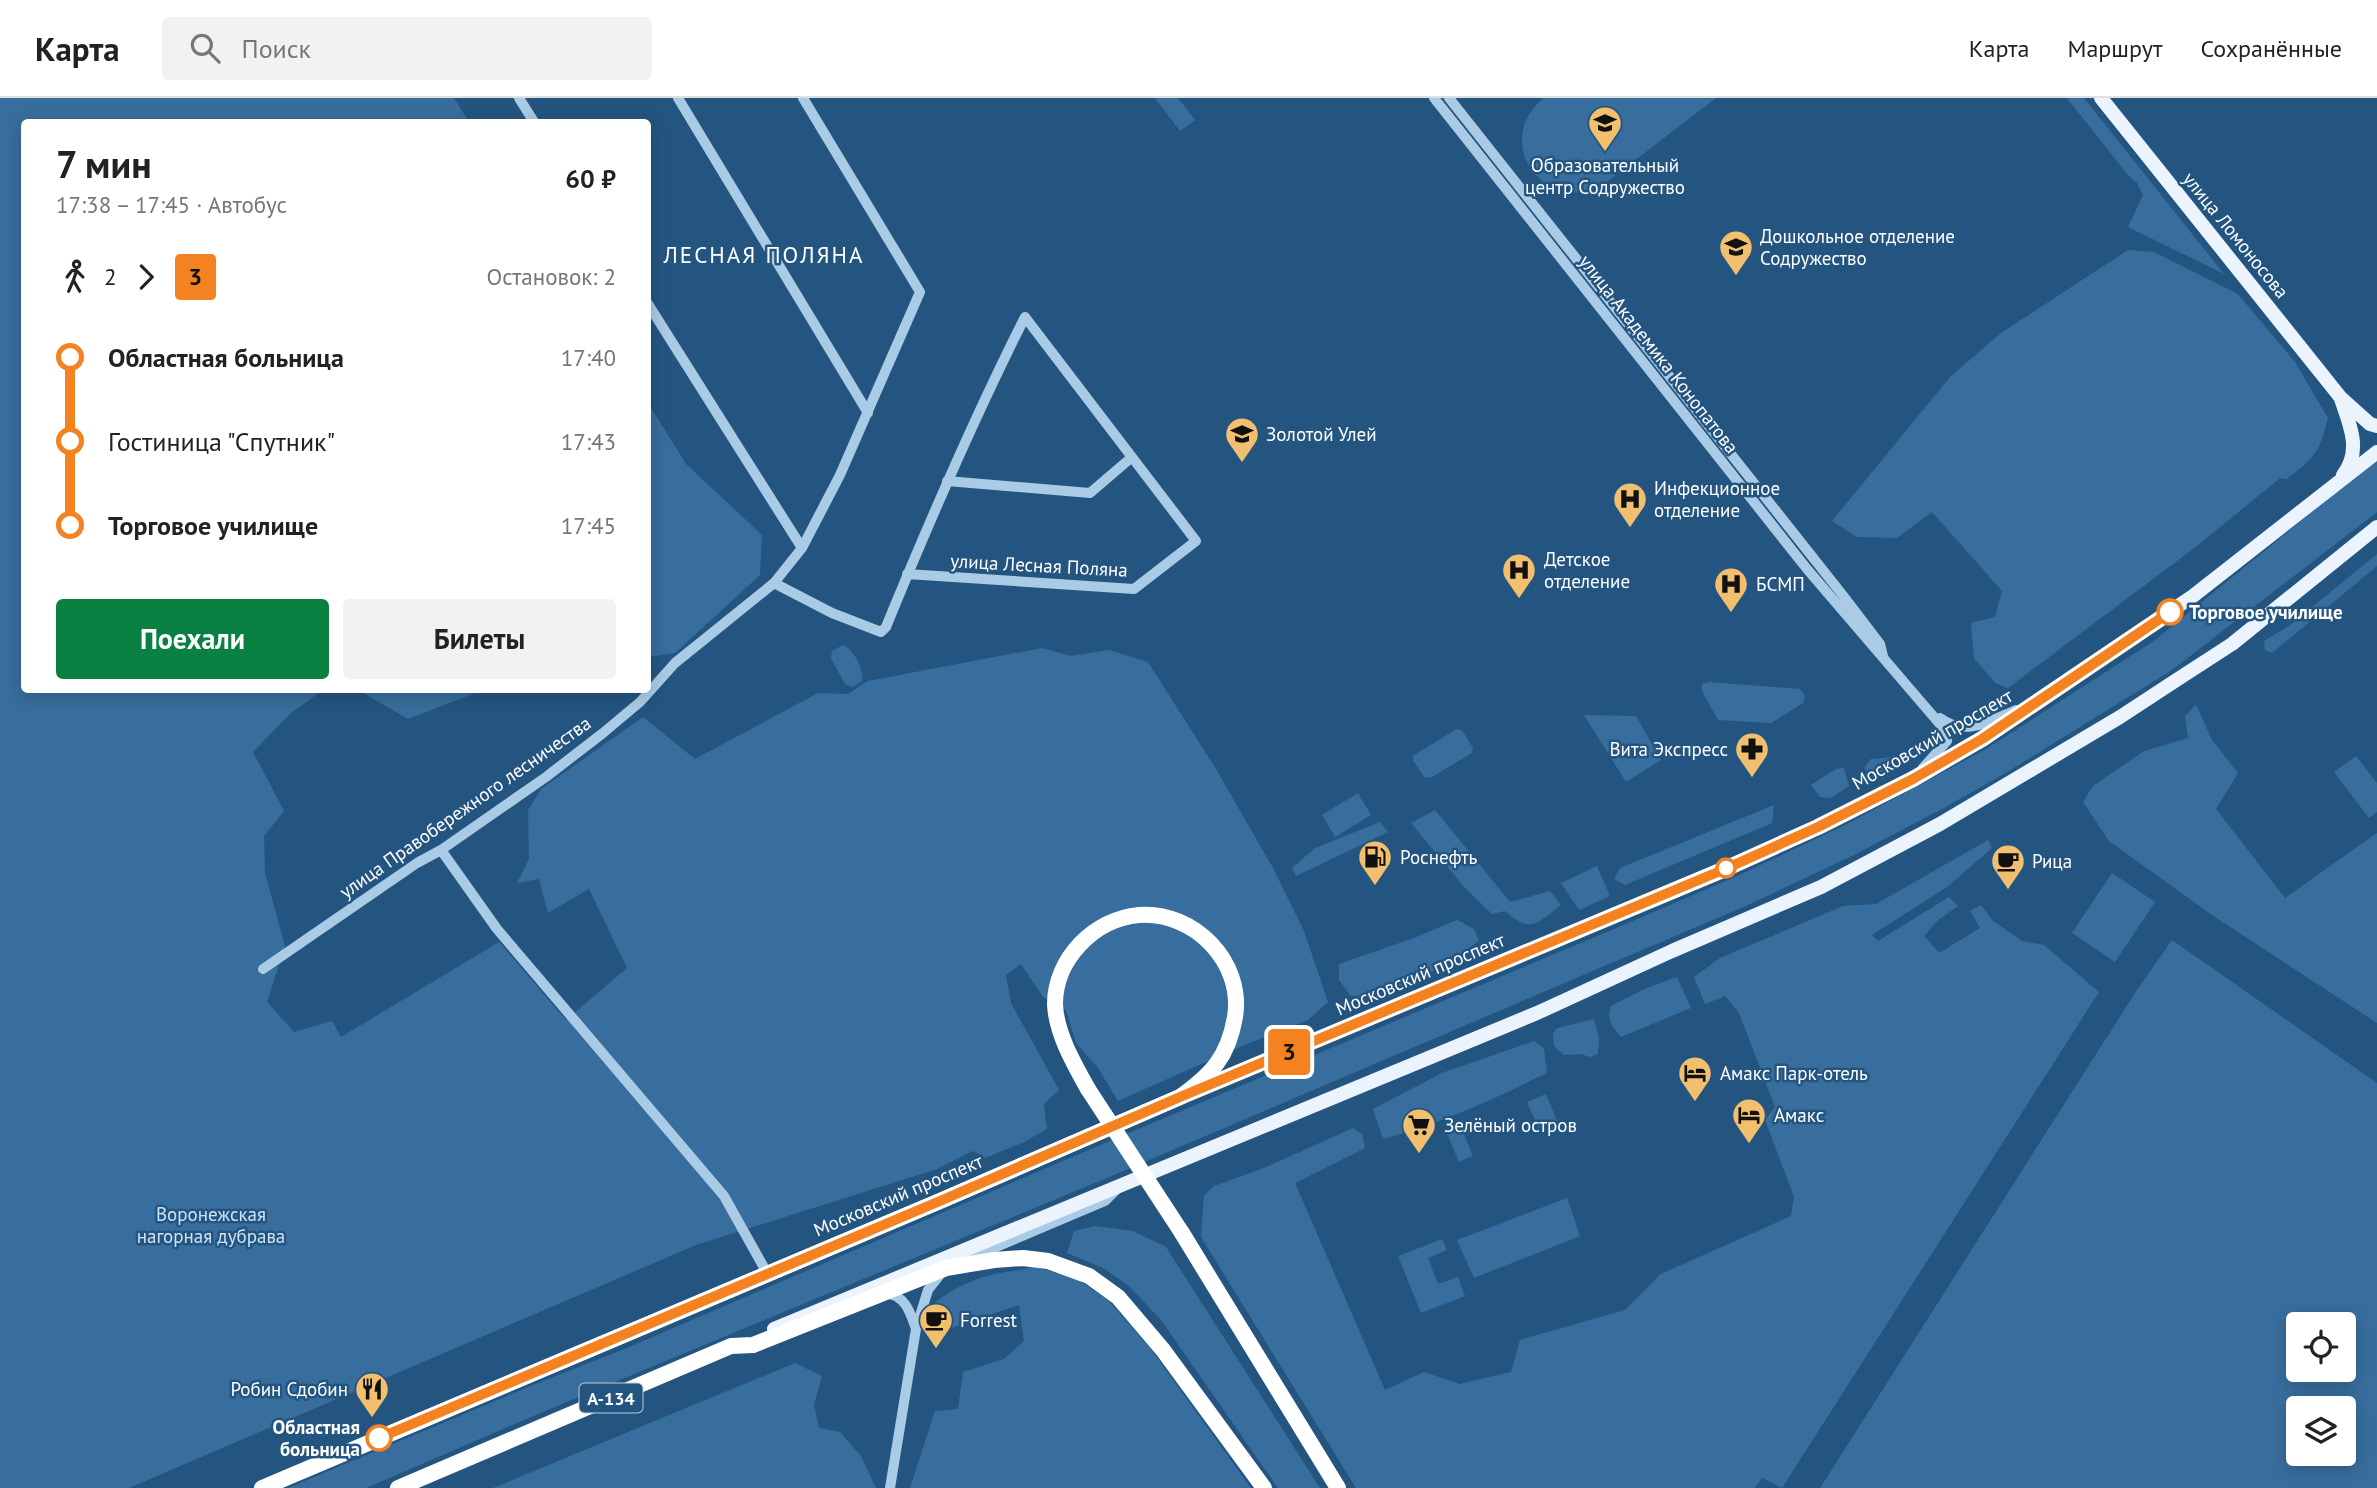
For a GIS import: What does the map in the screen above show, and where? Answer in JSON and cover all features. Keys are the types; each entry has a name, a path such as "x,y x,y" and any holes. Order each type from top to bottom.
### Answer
{"highway":[{"path":"1180,1097 1210,1072 1226,1051 1236,1013 1237,988 1231,972 1211,943 1185,924 1154,915 1124,918 1092,934 1074,949 1059,978 1055,1007 1074,1063 1338,1488"},
{"name":"Московский проспект","path":"262,1488 1180,1097"},
{"path":"731,1346 753,1345 946,1268 1023,1258 1069,1266 1118,1297 1143,1325 1264,1488"},
{"name":"А-134","path":"398,1488 731,1346"}],"main road":[{"name":"улица Ломоносова","path":"2101,98 2341,398 2370,424 2377,426"},
{"name":"улица Ломоносова","path":"2333,488 2347,470 2354,452 2353,433 2341,398"},
{"name":"Московский проспект","path":"1180,1097 1725,869 1818,827 1913,779 1982,739 2193,596 2377,452"},
{"path":"731,1346 1537,1013 1821,887 1940,824 2192,670 2232,644 2377,527"}],"street":[{"path":"519,98 532,119"},
{"path":"678,98 867,413"},
{"path":"803,98 920,292 840,475 802,548 774,583 811,603 881,632 886,626 947,481 1025,317 1132,457 1090,493 947,481"},
{"name":"улица Академика Конопатова","path":"1434,98 1799,559 1885,662 1932,712"},
{"name":"улица Академика Конопатова","path":"1449,98 1845,598 1880,644 1885,662"},
{"path":"651,309 802,548"},
{"name":"улица Лесная Поляна","path":"907,574 1134,589 1196,541 1132,457"},
{"name":"улица Правобережного лесничества","path":"651,690 676,663 774,583"},
{"name":"улица Правобережного лесничества","path":"264,969 546,777 603,733 648,693"},
{"path":"1932,712 1948,724 1978,727 2040,700"},
{"path":"1913,779 1947,741 1945,730 1932,712"},
{"path":"441,849 497,929 723,1196 767,1273"},
{"path":"890,1488 916,1329 928,1290 946,1268 1105,1201 1123,1183"},
{"path":"883,1293 898,1296 904,1301 916,1329"}],"green space":[{"name":"Воронежская нагорная дубрава","path":"0,98 454,98 467,119 21,119 21,693 319,693 291,713 253,752 284,811 264,836 265,873 285,946 267,1002 294,1032 332,1021 341,1037 499,942 566,1020 627,968 589,889 548,913 539,879 517,883 529,859 528,810 541,789 643,717 695,759 818,693 848,694 868,681 1042,648 1071,656 1109,650 1148,662 1216,769 1273,868 1304,931 1328,1002 1308,1020 1118,1101 1098,1068 1076,1043 1066,1010 1043,997 1021,964 1006,975 1011,1003 1059,1090 1044,1104 1047,1129 1022,1143 985,1158 973,1151 937,1169 696,1245 129,1488 0,1488"},
{"path":"1155,98 1178,98 1195,120 1180,131"},
{"path":"1544,98 1716,98 1604,184 1584,192 1564,191 1548,185 1535,174 1526,160 1522,145 1523,128 1531,112"},
{"path":"2067,98 2084,98 2224,274 2128,227 2143,195 2137,183"},
{"path":"2128,250 2154,252 2238,294 2295,362 2328,418 2325,430 2315,453 2296,472 2287,479 2280,478 2197,546 2008,688 1995,683 1974,658 1971,623 1995,617 2002,591 1932,512 1897,538 1857,537 1832,521 1950,377 2001,333"},
{"path":"651,408 686,464 762,535 760,575 675,653 651,657"},
{"path":"2377,459 2377,512 2172,670 2004,774 1854,855 1748,905 1095,1183 366,1488 288,1488 622,1350 1614,929 1735,877 1849,823 1986,749 2154,641"},
{"path":"2377,554 2377,566 2272,653 2265,650 2264,641 2289,626"},
{"path":"843,645 854,655 862,671 862,681 852,687 845,684 831,658 832,651"},
{"path":"1709,682 1800,689 1805,696 1803,703 1771,723 1718,720 1702,691 1702,684"},
{"path":"363,693 475,693 408,719"},
{"path":"2196,705 2212,740 2238,773 2216,809 2285,898 2377,833 2377,1023 2212,915 2109,841 2083,802 2093,786 2144,751 2188,738 2185,716"},
{"path":"1584,715 1636,716 1661,760 1626,782"},
{"path":"1457,729 1462,730 1473,748 1472,753 1430,778 1424,777 1413,760 1414,755"},
{"path":"2356,756 2377,783 2377,812 2369,818 2334,772"},
{"path":"1894,757 1894,765 1882,777 1873,777 1864,768 1871,759"},
{"path":"1844,768 1849,786 1831,798 1820,797 1811,785 1836,769"},
{"path":"1358,793 1371,815 1335,837 1322,815"},
{"path":"1774,805 1772,823 1625,885 1614,879 1620,868"},
{"path":"1435,810 1510,902 1550,891 1561,905 1534,924 1522,922 1505,911 1492,914 1465,888 1411,823"},
{"path":"1380,822 1388,832 1296,876 1292,868 1315,848"},
{"path":"1988,840 1992,848 1947,887 1872,935 1878,941 1949,897 1958,906 1937,921 1924,936 1939,953 1980,928 1970,911 1981,905 1993,921 2022,941 2044,945 2099,992 1782,1488 1762,1478 1755,1488 1356,1488 1201,1237 1204,1196 1214,1186 1264,1168 1353,1128 1362,1134 1365,1148 1295,1183 1385,1390 1424,1372 1460,1384 1511,1372 1520,1340 1625,1310 1661,1274 1791,1216 1794,1197 1765,1120 1775,1107 1739,1013 1725,996 1705,1004 1694,977 1720,958 1843,906 1876,904"},
{"path":"1597,866 1610,896 1579,910 1561,883"},
{"path":"2112,873 2155,902 2115,962 2072,933"},
{"path":"1457,920 1474,929 1479,941 1440,968 1387,993 1351,996 1339,980 1339,964"},
{"path":"2172,940 2377,1083 2377,1488 1820,1488 2135,993"},
{"path":"1677,977 1691,1008 1621,1037 1610,1019 1611,1006"},
{"path":"1594,1019 1599,1038 1598,1054 1590,1057 1581,1054 1564,1055 1554,1046 1553,1034 1557,1028"},
{"path":"1534,1041 1544,1048 1547,1073 1466,1110 1383,1139 1373,1109 1442,1073"},
{"path":"1546,1094 1558,1123 1539,1130 1527,1102"},
{"path":"1460,1125 1473,1156 1459,1162 1446,1131"},
{"path":"1567,1198 1580,1236 1474,1278 1457,1240"},
{"path":"1096,1226 1133,1231 1166,1247 1320,1488 1278,1488 1161,1320 1129,1286 1103,1268 1067,1253 1074,1231"},
{"path":"1442,1239 1447,1250 1428,1258 1438,1284 1458,1277 1465,1296 1421,1313 1398,1256"},
{"path":"1033,1266 1077,1279 1108,1300 1150,1348 1251,1488 910,1488 935,1411 958,1409 963,1372 1004,1359 1024,1341 1019,1305 948,1329 933,1331 931,1306 972,1281"},
{"path":"795,1363 822,1376 814,1405 819,1428 840,1432 861,1456 876,1488 493,1488"}],"bus line":[{"name":"3","path":"379,1438 1180,1097 1725,869 1818,827 1913,779 1982,739 2170,612"}],"place":[{"name":"Образовательный центр Содружество","path":"1605,153"},
{"name":"Дошкольное отделение Содружество","path":"1736,277"},
{"name":"Золотой Улей","path":"1242,464"},
{"name":"Инфекционное отделение","path":"1630,529"},
{"name":"Детское отделение","path":"1519,600"},
{"name":"Торговое училище","path":"2170,612"},
{"name":"БСМП","path":"1731,614"},
{"name":"Вита Экспресс","path":"1752,779"},
{"name":"Роснефть","path":"1375,887"},
{"name":"Рица","path":"2008,891"},
{"name":"Амакс Парк-отель","path":"1695,1103"},
{"name":"Амакс","path":"1749,1145"},
{"name":"Зелёный остров","path":"1419,1155"},
{"name":"Forrest","path":"936,1350"},
{"name":"Робин Сдобин","path":"372,1419"},
{"name":"Областная больница","path":"379,1438"}],"district":[{"name":"ЛЕСНАЯ ПОЛЯНА","path":"764,254"}]}
